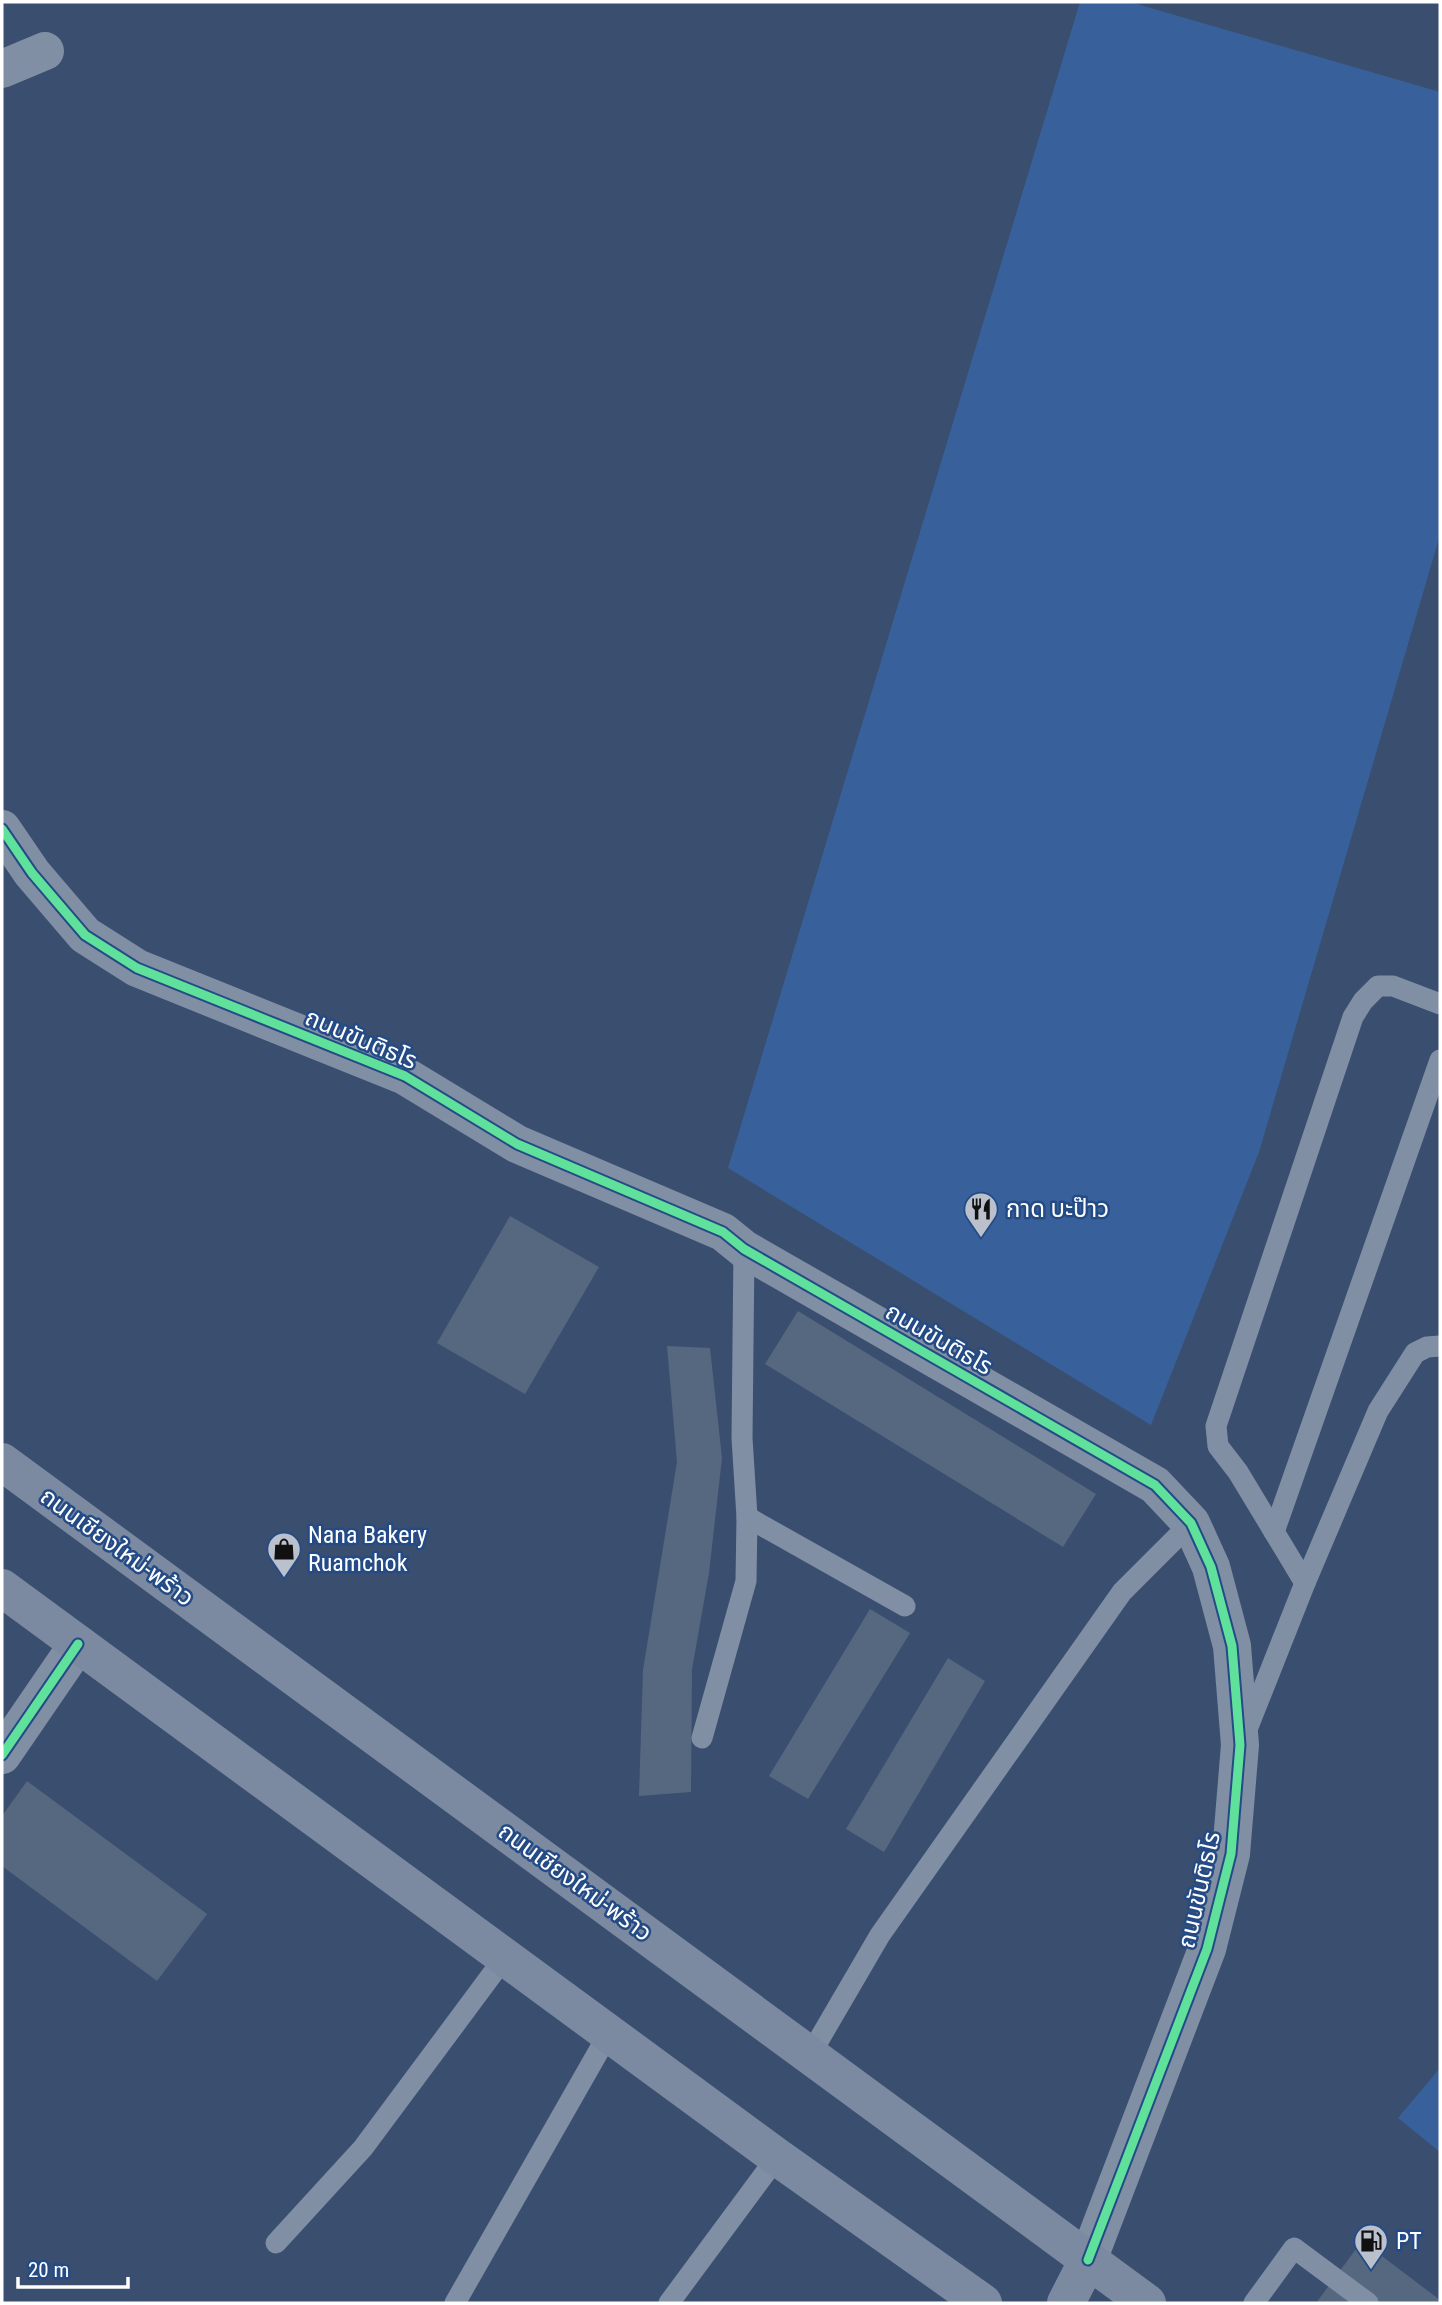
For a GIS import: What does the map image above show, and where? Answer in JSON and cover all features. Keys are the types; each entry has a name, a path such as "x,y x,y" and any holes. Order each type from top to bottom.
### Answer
{"main road":[{"name":"ถนนเชียงใหม่-พร้าว","path":"2,1462 1147,2303"},
{"path":"2,1588 777,2157 983,2303"},
{"path":"1066,2303 1088,2260"}],"street":[{"path":"2,69 45,51"},
{"name":"ถนนขันติธโร","path":"2,829 32,873 85,935 137,968 405,1076 517,1144 723,1232 744,1249 1155,1485 1191,1523 1211,1567 1232,1646 1240,1745 1231,1854 1207,1949 1088,2260"},
{"path":"2,1755 78,1644"}],"lane":[{"path":"1305,1583 1238,1472 1218,1446 1216,1426 1353,1017 1363,1001 1378,986 1393,986 1440,1004"},
{"path":"1274,1532 1440,1060"},
{"path":"702,1738 746,1581 747,1517 742,1438 744,1249"},
{"path":"1240,1745 1378,1411 1415,1353 1427,1347 1440,1346"},
{"path":"747,1517 905,1606"},
{"path":"810,2055 880,1935 1122,1592 1191,1523"},
{"path":"276,2243 363,2148 505,1957"},
{"path":"455,2303 608,2033"},
{"path":"669,2303 777,2157"},
{"path":"1254,2303 1294,2248 1368,2303"}],"shaded area":[{"path":"1080,2 1130,2 1440,92 1440,535 1259,1152 1151,1425 728,1168"},
{"path":"1440,2068 1440,2152 1398,2118"}],"building":[{"path":"510,1216 599,1267 525,1394 437,1343"},
{"path":"798,1311 1096,1494 1063,1547 765,1364"},
{"path":"667,1346 710,1348 722,1458 709,1573 692,1669 691,1792 639,1796 643,1670 677,1462"},
{"path":"870,1609 910,1633 808,1799 769,1776"},
{"path":"948,1658 985,1681 884,1852 846,1829"},
{"path":"27,1781 207,1914 157,1981 2,1866 2,1816"},
{"name":"PT","path":"1362,2241 1440,2300 1440,2303 1316,2303"}],"cycle path":[{"path":"2,829 32,873 85,935 137,968 405,1076 517,1144 723,1232 744,1249 1155,1485 1191,1523 1211,1567 1232,1646 1240,1745 1231,1854 1207,1949 1088,2260"},
{"path":"2,1755 78,1644"}],"place":[{"name":"กาด บะป๊าว","path":"981,1239"},
{"name":"Nana Bakery Ruamchok","path":"284,1579"},
{"name":"PT","path":"1371,2271"}]}
